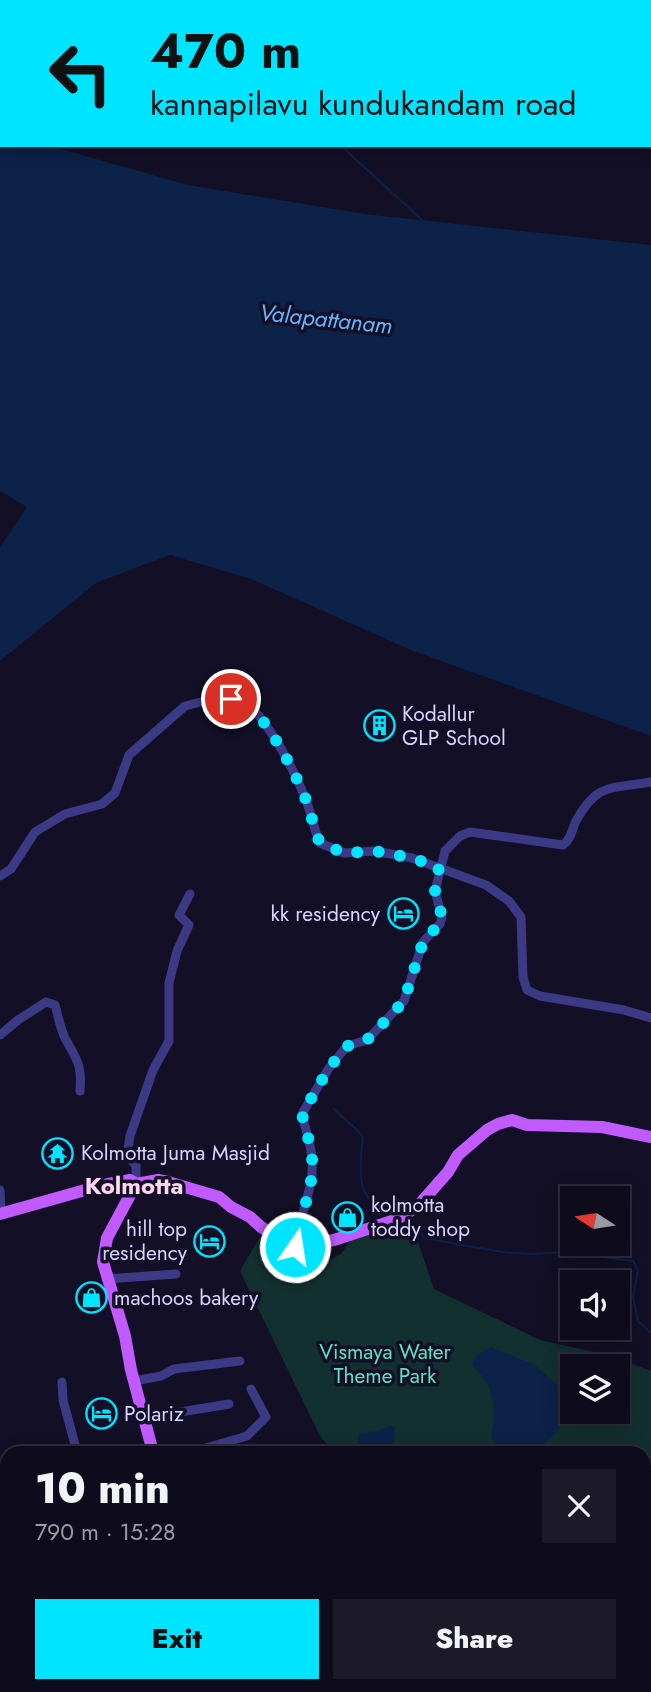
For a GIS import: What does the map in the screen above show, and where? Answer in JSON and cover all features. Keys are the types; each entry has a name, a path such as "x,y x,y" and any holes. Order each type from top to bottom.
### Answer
{"main road":[{"path":"0,1214 111,1183 130,1180 136,1184 158,1180 219,1197 295,1247 334,1240 395,1220 418,1206 448,1172 458,1155 498,1124 512,1120 527,1125 602,1127 651,1137"},
{"path":"136,1184 107,1238 103,1262 125,1336 152,1446"}],"street":[{"path":"0,876 11,869 35,832 65,814 102,804 116,793 129,755 185,706 216,698 246,701 264,720 306,797 312,825 320,843 344,853 375,851 412,858 486,885 509,901 521,916 523,977 527,990 540,996 624,1010 651,1018"},
{"path":"295,1247 313,1160 302,1114 329,1068 347,1046 367,1040 404,1001 423,942 442,917 435,891 445,851 452,842 470,832 563,845 592,797 602,790 651,782"},
{"path":"136,1184 136,1165 130,1159 128,1149 130,1136 153,1070 169,1041 169,983 177,951 189,925 179,915 190,894"},
{"path":"0,1035 46,1002 55,1005 64,1036 77,1055 81,1073 80,1091"},
{"path":"0,1190 0,1214"},
{"path":"106,1279 176,1275"},
{"path":"134,1381 161,1376 174,1369 240,1361"},
{"path":"62,1382 76,1446"},
{"path":"213,1446 247,1436 266,1417 251,1389"},
{"path":"145,1418 229,1404"}],"green space":[{"name":"Vismaya Water Theme Park","path":"410,1218 434,1289 540,1340 603,1354 560,1354 560,1424 630,1424 630,1363 651,1371 651,1446 328,1446 320,1436 240,1271 261,1235 293,1253 307,1248 331,1259 341,1254 353,1237 383,1230"}],"water":[{"name":"Valapattanam","path":"0,147 54,147 188,185 365,214 651,245 651,736 413,651 251,579 170,555 96,583 0,661 0,547 27,507 0,491"},
{"path":"491,1347 535,1365 560,1387 560,1424 563,1424 543,1446 499,1446 491,1438 494,1407 489,1389 479,1372 471,1365 477,1355"},
{"path":"390,1426 395,1428 393,1446 357,1446 359,1433"}],"waterway":[{"path":"342,147 422,220"},
{"path":"334,1109 363,1137 361,1170 366,1194 395,1214"},
{"path":"406,1222 424,1238 502,1252 563,1252 633,1261 638,1270 633,1297 638,1321 651,1333"}],"place":[{"name":"Kodallur GLP School","path":"379,726"},
{"name":"kk residency","path":"403,914"},
{"name":"Kolmotta Juma Masjid","path":"58,1153"},
{"name":"kolmotta toddy shop","path":"348,1217"},
{"name":"hill top residency","path":"210,1241"},
{"name":"machoos bakery","path":"91,1298"},
{"name":"Polariz","path":"101,1414"}],"district":[{"name":"Kolmotta","path":"134,1185"}],"route":[{"path":"231,699 246,701 264,720 306,797 312,825 320,843 344,853 375,851 412,858 439,867 435,891 442,917 423,942 404,1001 367,1040 347,1046 329,1068 302,1114 313,1160 295,1247"}]}
